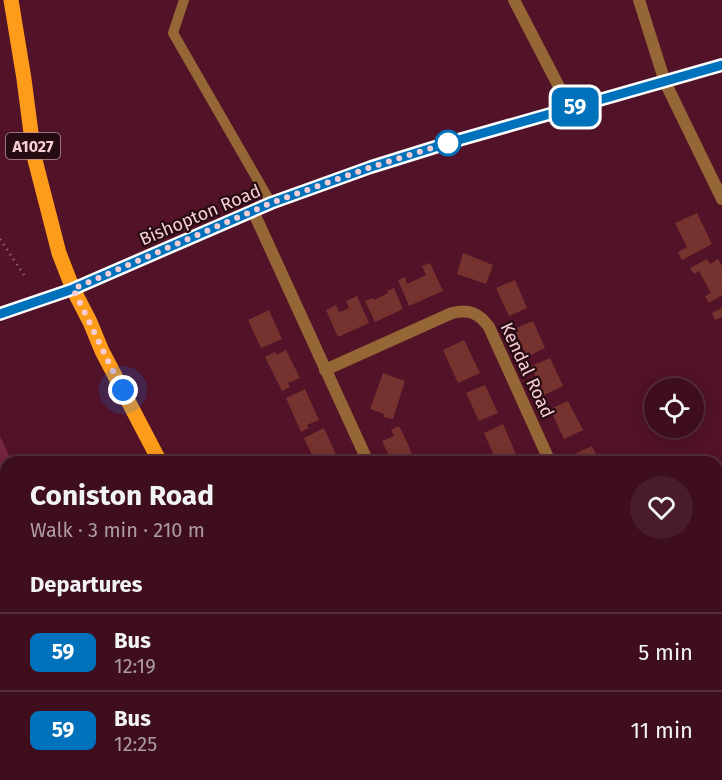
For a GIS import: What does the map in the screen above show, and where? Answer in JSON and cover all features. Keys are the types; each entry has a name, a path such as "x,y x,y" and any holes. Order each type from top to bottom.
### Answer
{"main road":[{"name":"A1027","path":"11,0 34,156 59,253 102,351 157,456"}],"street":[{"path":"514,0 570,108"},
{"path":"639,0 665,82 722,199"},
{"name":"Bishopton Road","path":"0,314 73,289 271,203 371,167 722,65"},
{"path":"252,211 365,456"},
{"name":"Kendal Road","path":"326,370 452,313 464,310 482,317 489,327 547,456"}],"lane":[{"path":"184,0 173,33 271,203"}],"path":[{"path":"0,239 24,275"}],"shaded area":[{"path":"0,436 9,456 0,456"}],"building":[{"path":"697,213 712,244 682,260 678,252 687,247 675,223"},
{"path":"463,253 493,265 486,284 457,274"},
{"path":"707,259 710,264 718,259 722,266 722,295 709,303 705,296 711,293 699,271 694,274 690,268"},
{"path":"430,263 443,291 409,306 398,280 405,277 407,284 426,275 422,266"},
{"path":"515,280 527,308 509,316 496,288"},
{"path":"394,288 403,309 375,322 365,301 373,298 374,300"},
{"path":"357,296 369,323 338,337 326,310 336,305 339,312 345,310 349,308 346,301"},
{"path":"722,308 722,317 715,320 712,313"},
{"path":"269,310 282,339 261,348 248,320"},
{"path":"533,321 545,348 527,357 514,329"},
{"path":"464,340 480,373 458,383 443,350"},
{"path":"286,350 300,378 288,383 290,387 282,391 265,357 275,352 277,355"},
{"path":"550,358 563,386 544,395 531,366"},
{"path":"383,373 405,381 393,419 383,417 384,414 370,409"},
{"path":"485,385 498,413 479,421 466,393"},
{"path":"305,389 319,420 307,425 309,428 301,432 286,398"},
{"path":"568,401 583,430 564,439 550,409"},
{"path":"503,424 516,454 494,456 484,433"},
{"path":"399,426 413,456 389,456 382,441 394,436 391,430"},
{"path":"324,428 337,456 312,456 304,438"},
{"path":"592,446 597,456 570,456"}],"bus line":[{"name":"59","path":"0,314 73,289 271,203 371,167 722,65"}],"route":[{"path":"123,390 73,289 271,203 371,167 448,143"}]}
